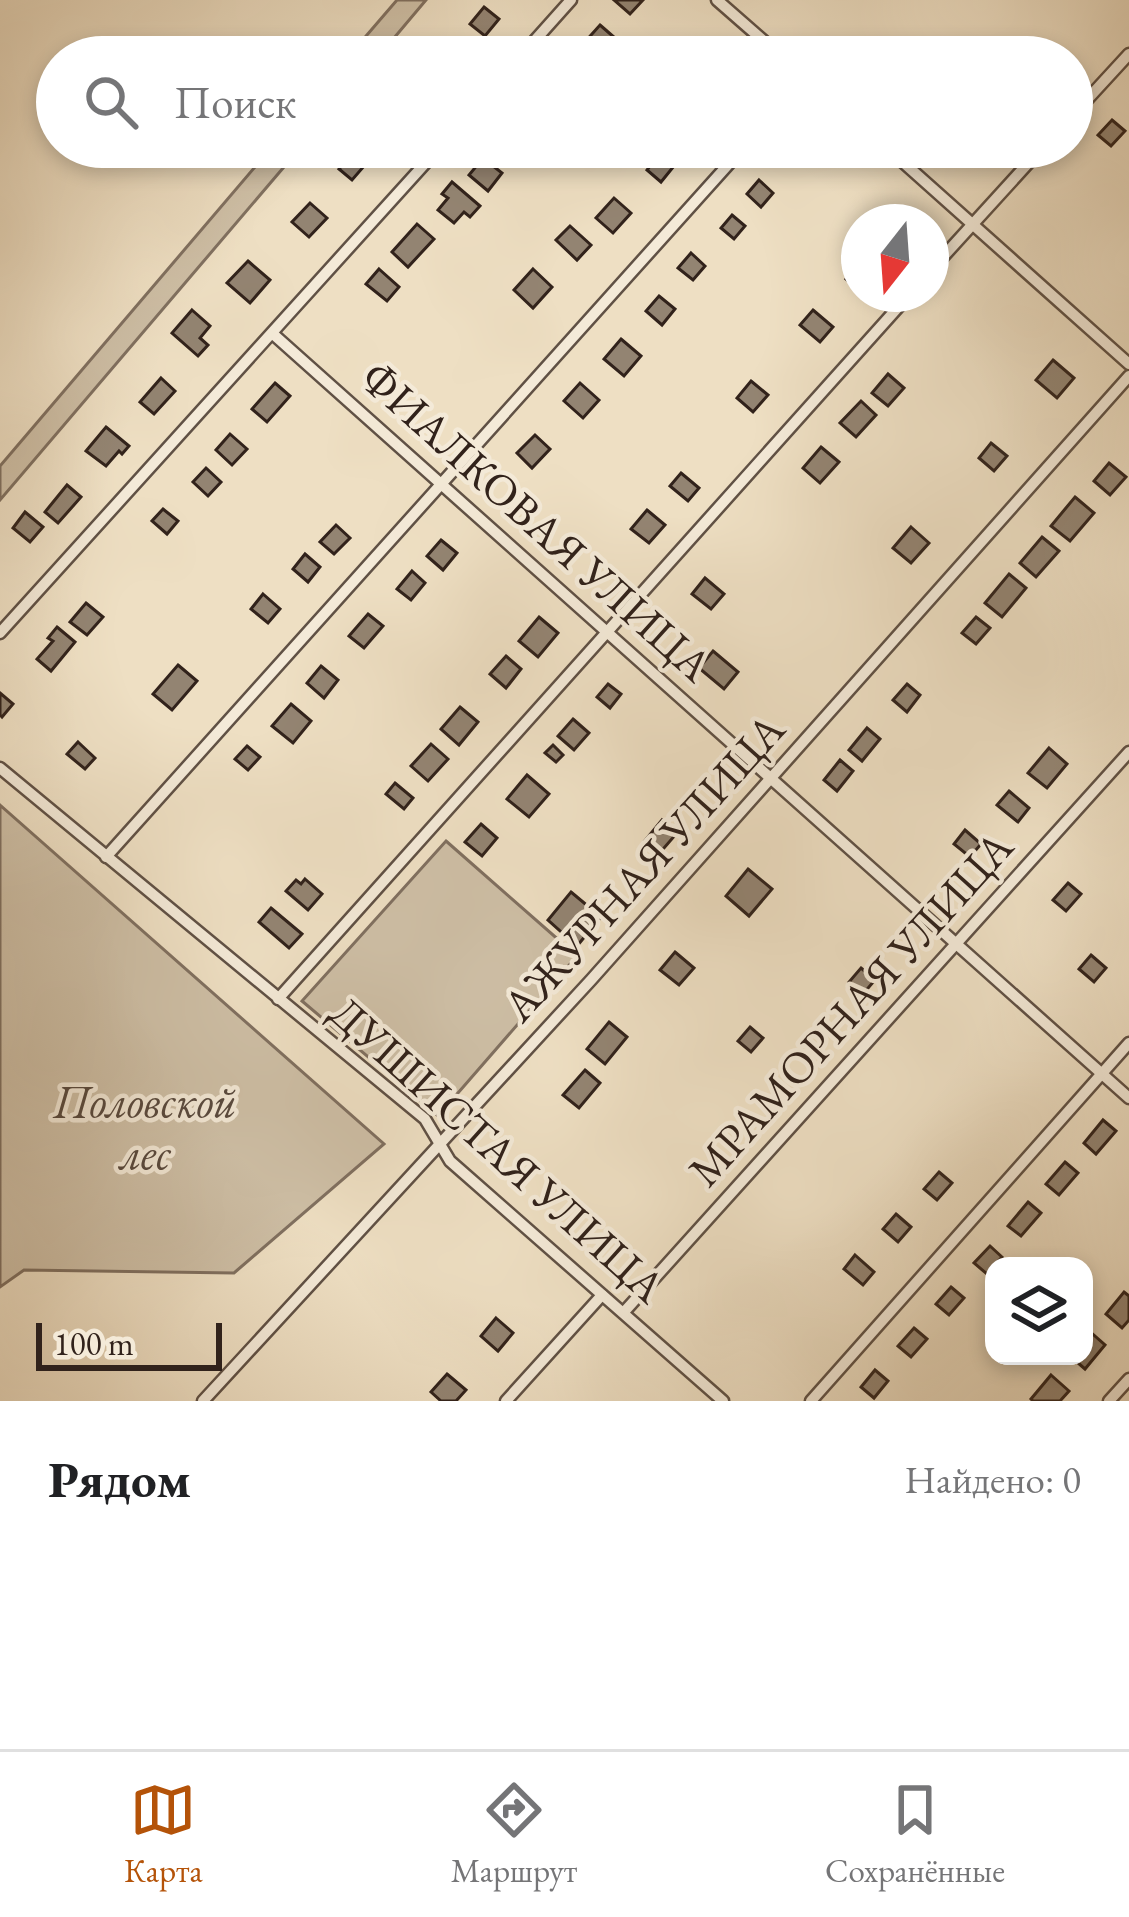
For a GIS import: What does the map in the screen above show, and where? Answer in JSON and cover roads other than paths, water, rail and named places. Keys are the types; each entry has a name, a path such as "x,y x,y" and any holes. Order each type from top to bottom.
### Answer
{"street":[{"path":"539,36 571,0"},
{"path":"717,0 758,36"},
{"path":"1093,93 1129,54"},
{"path":"0,633 421,168"},
{"path":"106,857 725,168"},
{"path":"910,168 1129,364"},
{"path":"949,250 1024,168"},
{"path":"278,999 894,312"},
{"name":"ФИАЛКОВАЯ УЛИЦА","path":"273,334 1129,1098"},
{"name":"АЖУРНАЯ УЛИЦА","path":"203,1401 772,779 1129,376"},
{"name":"МРАМОРНАЯ УЛИЦА","path":"624,1312 1129,752"},
{"name":"ДУШИСТАЯ УЛИЦА","path":"0,768 425,1119 450,1161 723,1401"},
{"path":"811,1401 1129,1043"},
{"path":"506,1401 602,1295"},
{"path":"1109,1401 1129,1379"}],"park label":[{"name":"Половской лес","path":"145,1127"}]}
